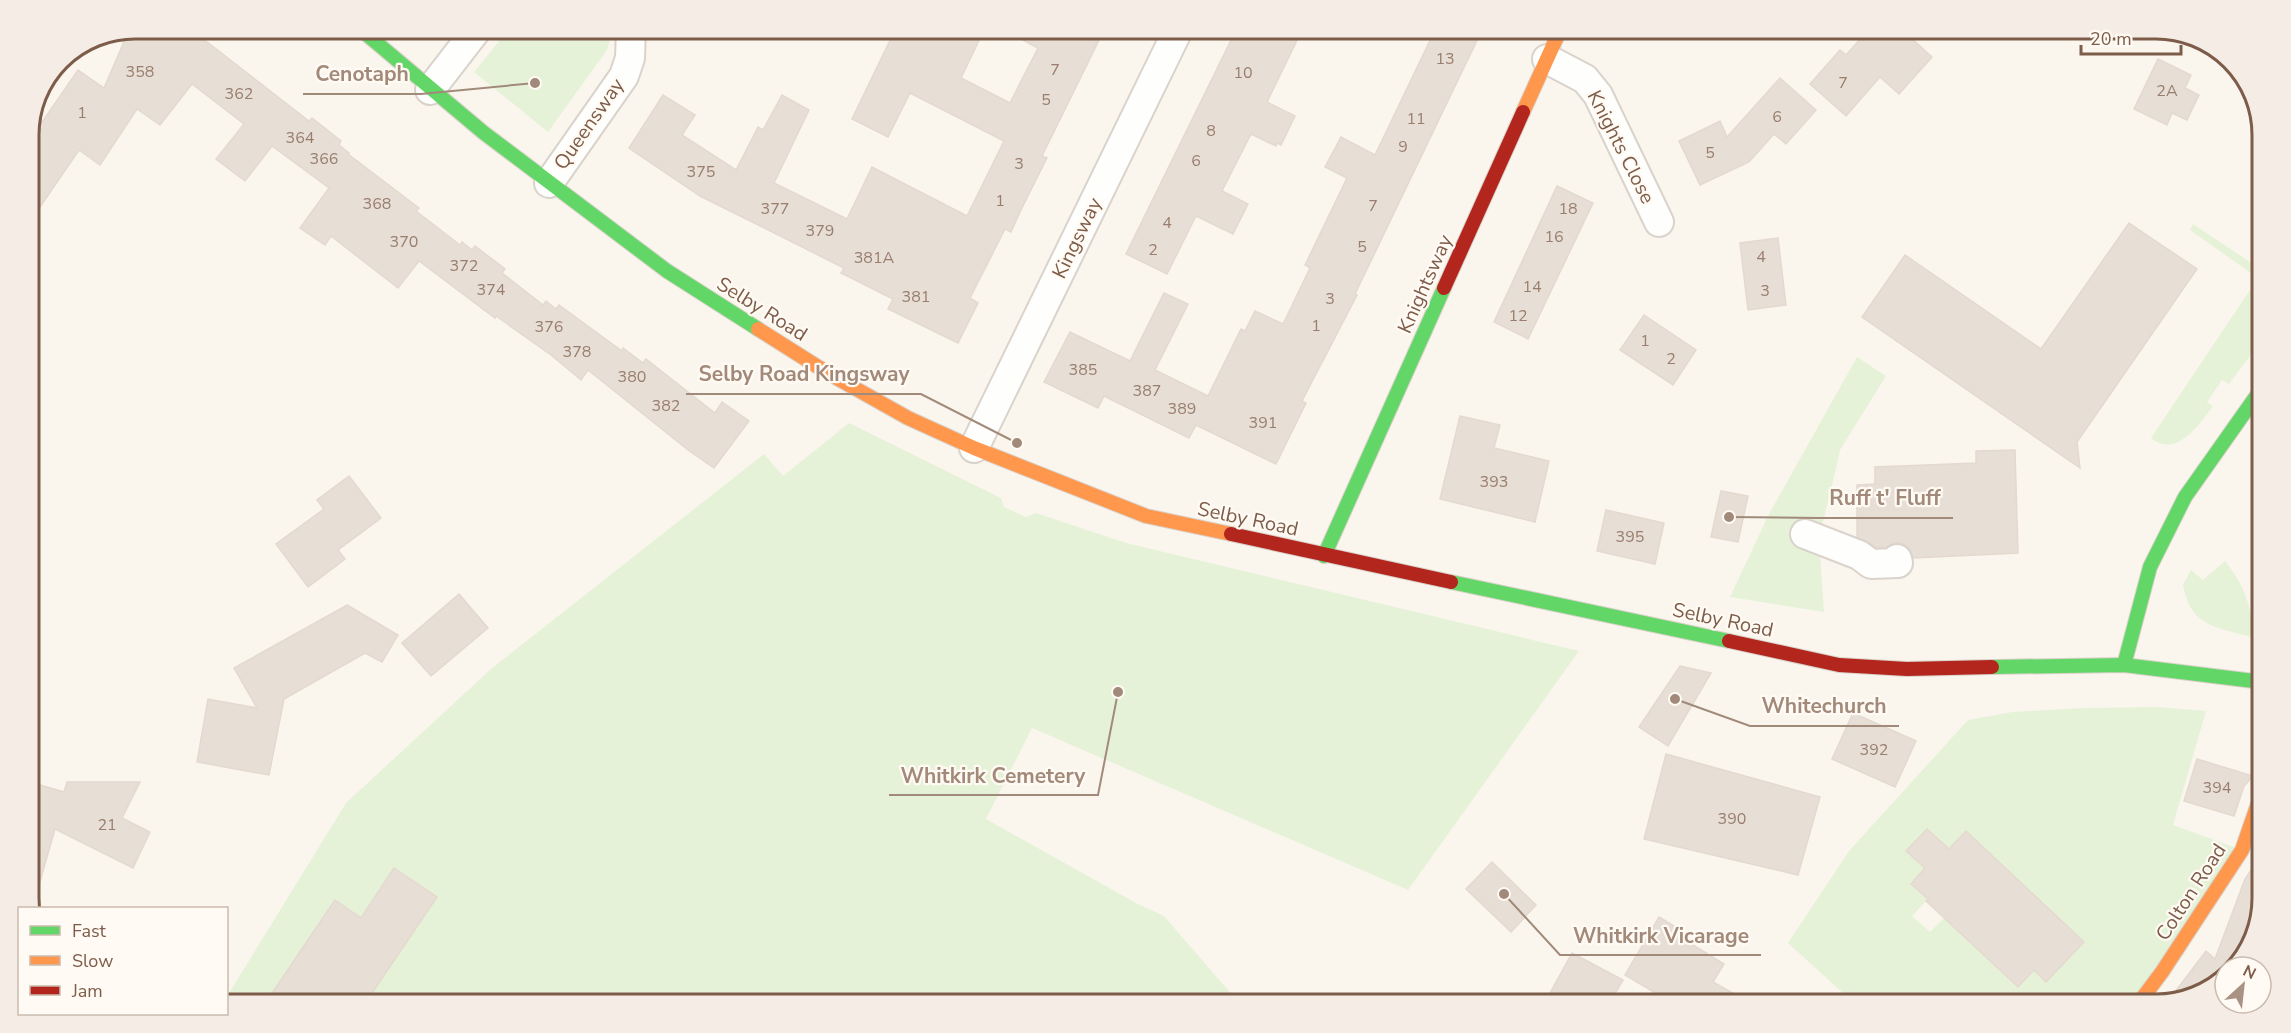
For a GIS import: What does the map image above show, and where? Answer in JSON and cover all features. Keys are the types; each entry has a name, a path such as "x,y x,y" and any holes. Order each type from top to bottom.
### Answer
{"main road":[{"name":"Selby Road","path":"371,39 430,90 549,183 667,271 765,335 908,418 974,448 1146,516 1324,556 1839,664 1907,669 2124,665 2252,681"},
{"name":"Knightsway","path":"1324,556 1556,39"},
{"path":"2124,665 2150,567 2185,497 2252,402"},
{"name":"Colton Road","path":"2147,994 2242,850 2252,821"}],"street":[{"path":"430,90 469,39"},
{"name":"Queensway","path":"549,183 624,76 630,58 631,39"},
{"name":"Kingsway","path":"974,448 1174,39"},
{"name":"Knights Close","path":"1547,59 1585,79 1598,95 1659,222"},
{"path":"1805,534 1859,555 1871,564 1898,563 1897,559"}],"green space":[{"path":"501,39 610,39 607,50 548,132 474,72"},
{"path":"2193,224 2252,263 2252,274 2190,230"},
{"path":"2252,287 2252,353 2229,384 2222,380 2207,402 2213,406 2186,437 2169,444 2160,443 2151,438"},
{"path":"1857,357 1886,376 1840,450 1819,539 1824,612 1730,597 1769,514"},
{"path":"849,423 1001,498 1004,507 1026,517 1036,513 1126,543 1579,651 1408,890 1032,728 986,819 1138,904 1164,916 1231,994 228,994 346,803 491,669 764,454 783,476"},
{"path":"2225,561 2246,596 2252,616 2252,637 2208,624 2193,610 2183,585 2191,570 2203,580"},
{"path":"2158,707 2206,711 2173,825 2242,850 2145,994 1844,994 1788,943 1849,851 1968,720 2012,712","holes":["1927,829 1949,849 1966,831 2084,942 2047,981 2034,970 2017,987 1944,918 1930,932 1912,916 1928,899 1911,884 1925,868 1906,851"]}],"building":[{"path":"203,39 309,121 312,118 341,141 339,145 348,154 419,208 416,211 460,245 462,242 472,250 475,246 505,269 502,273 543,305 546,301 556,309 559,305 622,351 623,348 643,363 646,359 715,413 722,402 749,421 714,468 588,370 581,380 551,355 496,316 495,318 419,261 398,288 331,236 325,245 300,228 329,188 272,146 245,181 216,159 244,124 192,84 160,125 137,109 100,165 79,150 39,208 39,126 78,70 104,88 125,40"},
{"path":"891,39 980,39 961,78 1010,103 1038,48 1021,39 1100,39 1042,156 1047,158 1011,232 1005,229 970,298 978,303 958,343 888,309 893,299 841,273 844,268 700,196 629,148 663,95 695,115 682,135 736,170 758,127 763,130 782,95 809,110 774,183 847,219 872,167 967,216 1004,141 910,93 888,137 852,119"},
{"path":"1232,39 1298,39 1267,102 1295,116 1281,145 1277,143 1276,146 1251,134 1222,191 1248,204 1233,234 1196,216 1167,274 1126,254"},
{"path":"1431,39 1478,39 1355,294 1357,295 1302,401 1306,403 1276,464 1196,425 1189,438 1104,396 1098,408 1044,382 1070,332 1130,361 1164,293 1188,304 1155,370 1208,396 1241,329 1245,331 1255,311 1283,324 1310,268 1305,265 1347,178 1325,167 1341,137 1375,155"},
{"path":"1860,39 1912,39 1932,57 1899,94 1880,77 1846,116 1810,84 1840,50 1846,55"},
{"path":"2158,59 2191,75 2185,88 2199,95 2187,120 2172,113 2167,125 2134,109"},
{"path":"1780,78 1816,110 1786,144 1774,134 1749,162 1700,185 1679,141 1720,121 1727,137"},
{"path":"1557,186 1593,203 1528,339 1494,322"},
{"path":"2129,223 2197,269 2077,442 2080,468 1862,317 1905,255 2041,349"},
{"path":"1778,238 1786,305 1748,310 1740,243"},
{"path":"1644,315 1696,350 1673,385 1620,350"},
{"path":"1460,416 1500,425 1494,448 1549,461 1535,522 1440,499"},
{"path":"2015,450 2018,553 1914,558 1909,548 1902,543 1876,547 1857,537 1857,485 1875,484 1875,467 1976,463 1976,451"},
{"path":"349,476 381,518 338,550 345,559 308,587 276,544 324,509 317,500"},
{"path":"1721,491 1748,496 1738,542 1711,537"},
{"path":"1606,510 1664,523 1655,564 1597,551"},
{"path":"459,594 488,628 431,676 402,643"},
{"path":"347,605 398,635 382,662 365,653 284,699 269,775 197,762 208,699 257,708 234,668"},
{"path":"1680,666 1711,673 1668,746 1639,727"},
{"path":"1853,713 1916,741 1895,787 1832,759"},
{"path":"1666,754 1820,797 1798,875 1644,839"},
{"path":"2197,759 2252,776 2244,786 2234,816 2184,801"},
{"path":"67,782 140,782 122,818 150,832 133,868 55,829 39,885 39,785 64,792"},
{"path":"1927,829 1949,849 1966,831 2084,942 2046,982 2034,970 2018,987 1926,901 1928,899 1911,884 1925,868 1906,851"},
{"path":"1492,862 1536,905 1511,932 1466,889"},
{"path":"394,868 437,897 371,994 271,994 335,900 361,918"},
{"path":"2252,869 2250,917 2245,935 2232,955 2216,955 2245,879"},
{"path":"1659,917 1684,932 1680,937 1724,964 1713,982 1734,994 1657,994 1625,975"},
{"path":"2206,951 2213,957 2213,975 2193,987 2175,992"},
{"path":"1572,953 1623,980 1615,994 1549,994"}],"traffic: fast":[{"path":"372,39 484,133 667,271 758,329"},
{"path":"1324,556 1444,288"},
{"path":"2124,665 2150,567 2185,497 2252,402"},
{"path":"1451,582 1729,641"},
{"path":"1992,667 2124,665 2252,681"}],"traffic: slow":[{"path":"1523,112 1556,39"},
{"path":"758,329 826,372 908,418 974,448 1146,516 1231,534"},
{"path":"2146,994 2242,850 2252,821"}],"traffic: jam":[{"path":"1444,288 1523,112"},
{"path":"1231,534 1451,582"},
{"path":"1729,641 1839,665 1907,669 1992,667"}],"place":[{"name":"Cenotaph","path":"535,83"},
{"name":"Selby Road Kingsway","path":"1017,443"},
{"name":"Ruff t' Fluff","path":"1729,517"},
{"name":"Whitkirk Cemetery","path":"1118,692"},
{"name":"Whitechurch","path":"1675,699"},
{"name":"Whitkirk Vicarage","path":"1504,894"}]}
